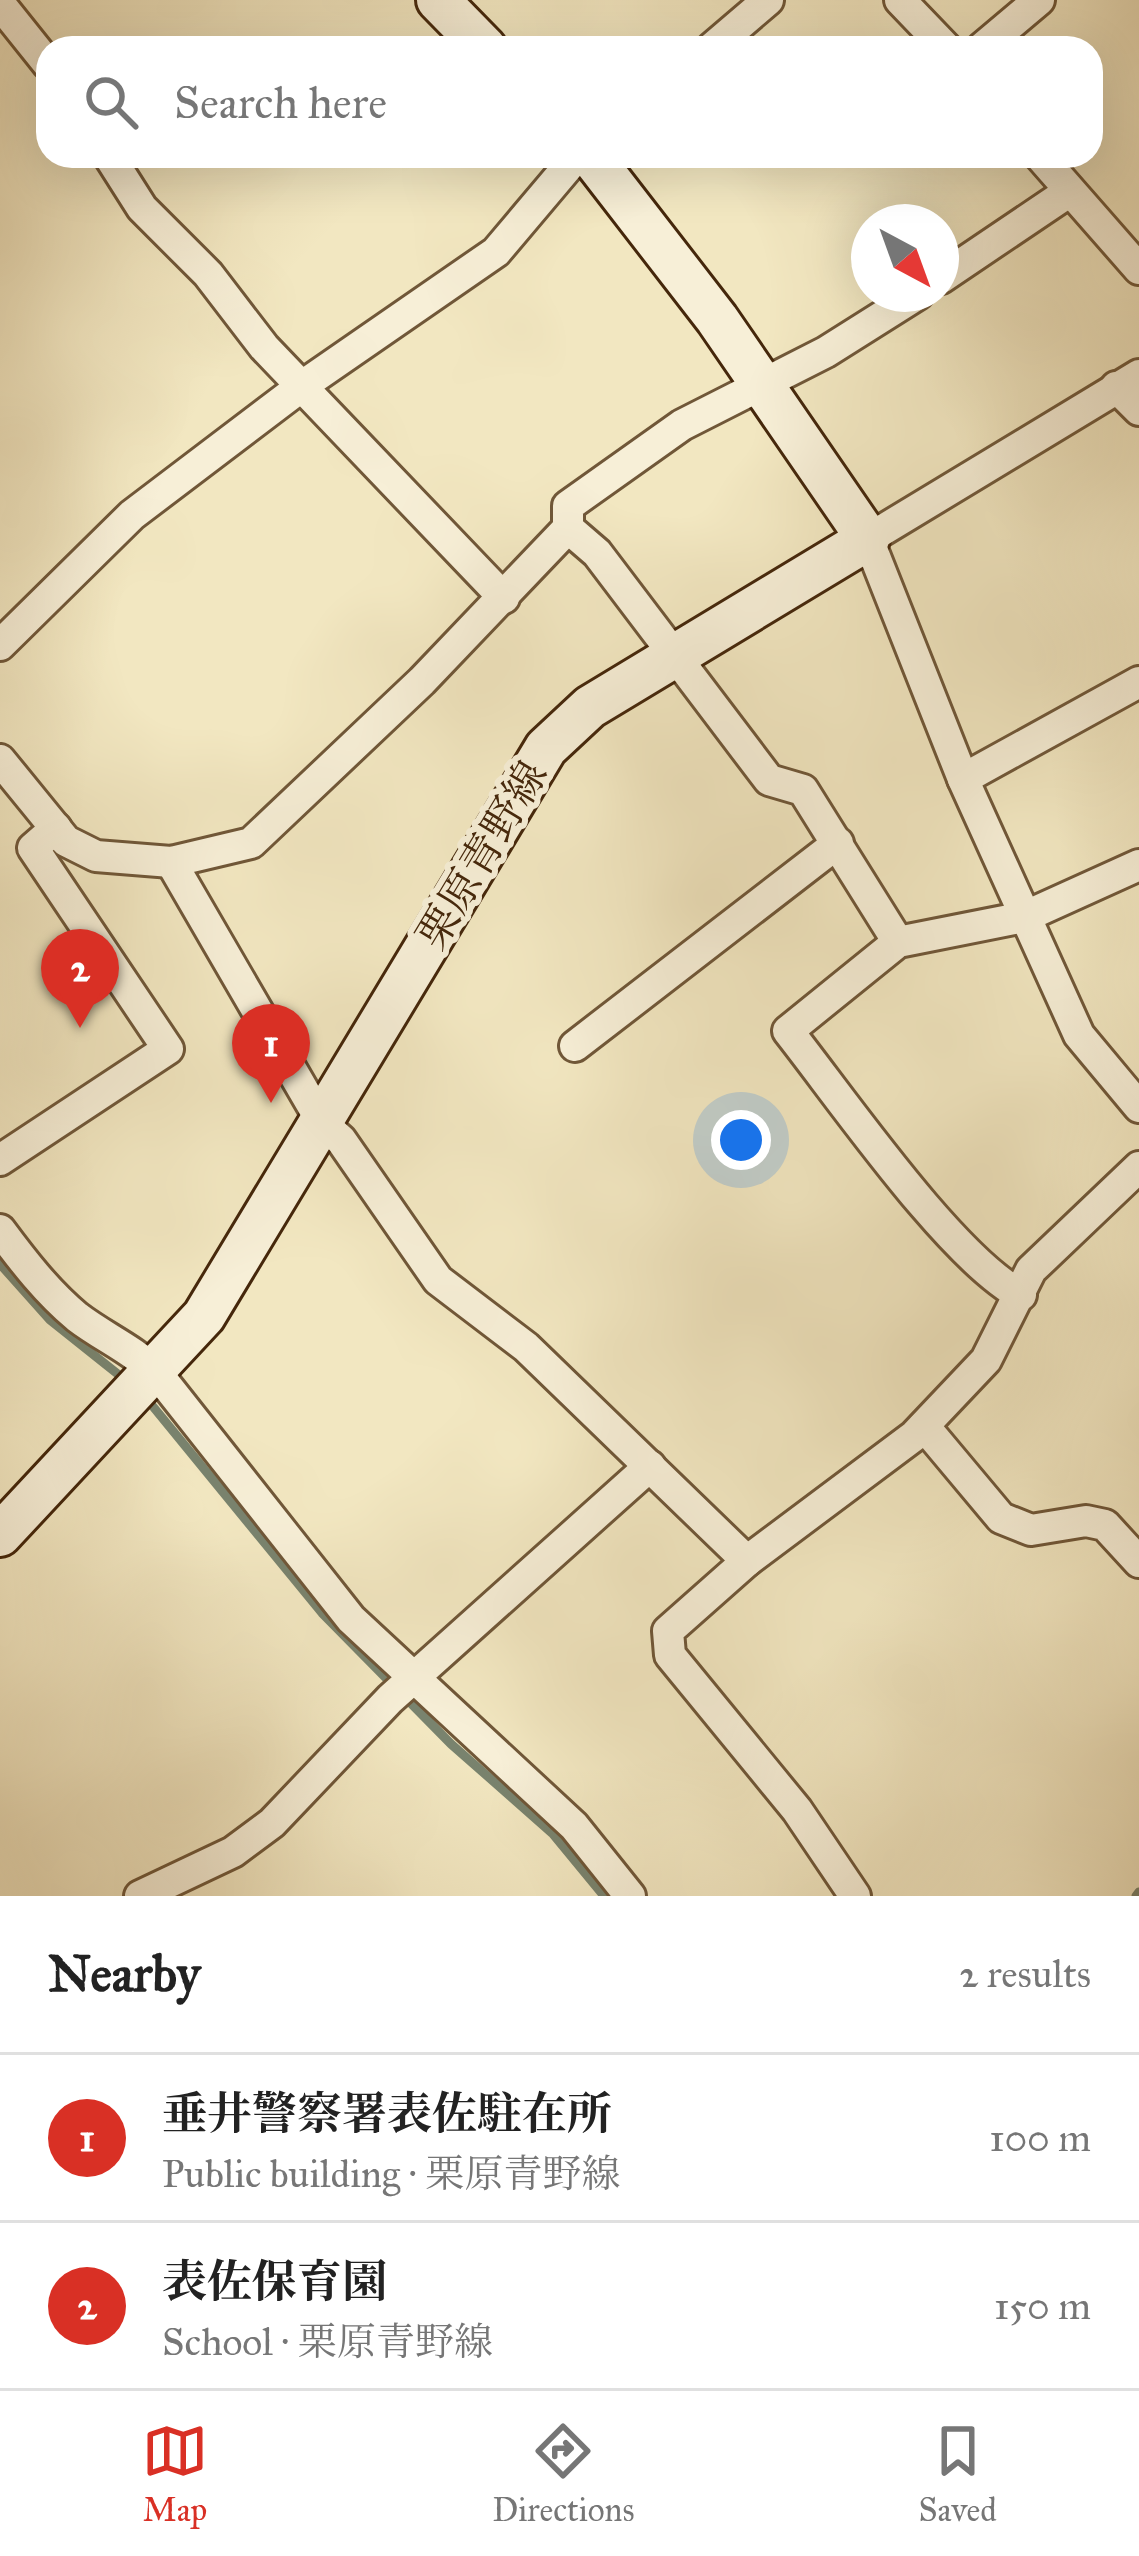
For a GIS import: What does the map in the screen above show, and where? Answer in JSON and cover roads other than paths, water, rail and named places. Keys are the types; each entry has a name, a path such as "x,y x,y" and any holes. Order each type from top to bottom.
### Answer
{"main road":[{"path":"438,0 473,36"},
{"path":"601,168 659,240 868,539"},
{"name":"栗原青野線","path":"0,1535 144,1384 217,1298 518,787 546,748 590,706 868,539"}],"street":[{"path":"726,36 768,0"},
{"path":"900,0 934,36"},
{"path":"996,36 1039,0"},
{"path":"0,4 36,49"},
{"path":"117,168 142,208 208,274 302,386 504,598"},
{"path":"0,645 132,515 302,386 496,252 568,168"},
{"path":"1050,168 1139,269"},
{"path":"959,266 1070,191"},
{"path":"0,760 66,841 96,856 171,862 251,843 504,598 568,528 568,506 682,424 826,352 889,312"},
{"path":"1139,410 1128,381 868,539 963,778 1079,1035 1139,1107"},
{"path":"568,528 597,553 677,653 769,780 803,790 898,942"},
{"path":"963,778 1139,682"},
{"path":"0,1160 168,1049 33,848 56,828"},
{"path":"575,1046 838,843"},
{"path":"171,862 322,1124 341,1140 438,1280 526,1347 747,1561"},
{"path":"1021,1294 999,1283 913,1188 788,1031 898,942 1024,917 1139,865"},
{"path":"855,1896 797,1810 670,1655 668,1631 747,1561 924,1426 986,1360 1031,1270 1139,1167"},
{"path":"0,1230 31,1272 78,1318 138,1354 144,1384 351,1618 402,1688 574,1826 630,1896"},
{"path":"924,1426 1001,1518 1031,1530 1086,1521 1105,1525 1139,1562"},
{"path":"140,1896 233,1852 272,1823 402,1688 650,1466"}],"waterway":[{"path":"0,1264 50,1320 129,1383"},
{"path":"146,1398 322,1613 451,1744 552,1833 604,1896"},
{"path":"1136,1896 1139,1892"}],"place":[{"name":"表佐保育園","path":"80,1028"},
{"name":"垂井警察署表佐駐在所","path":"271,1103"}]}
